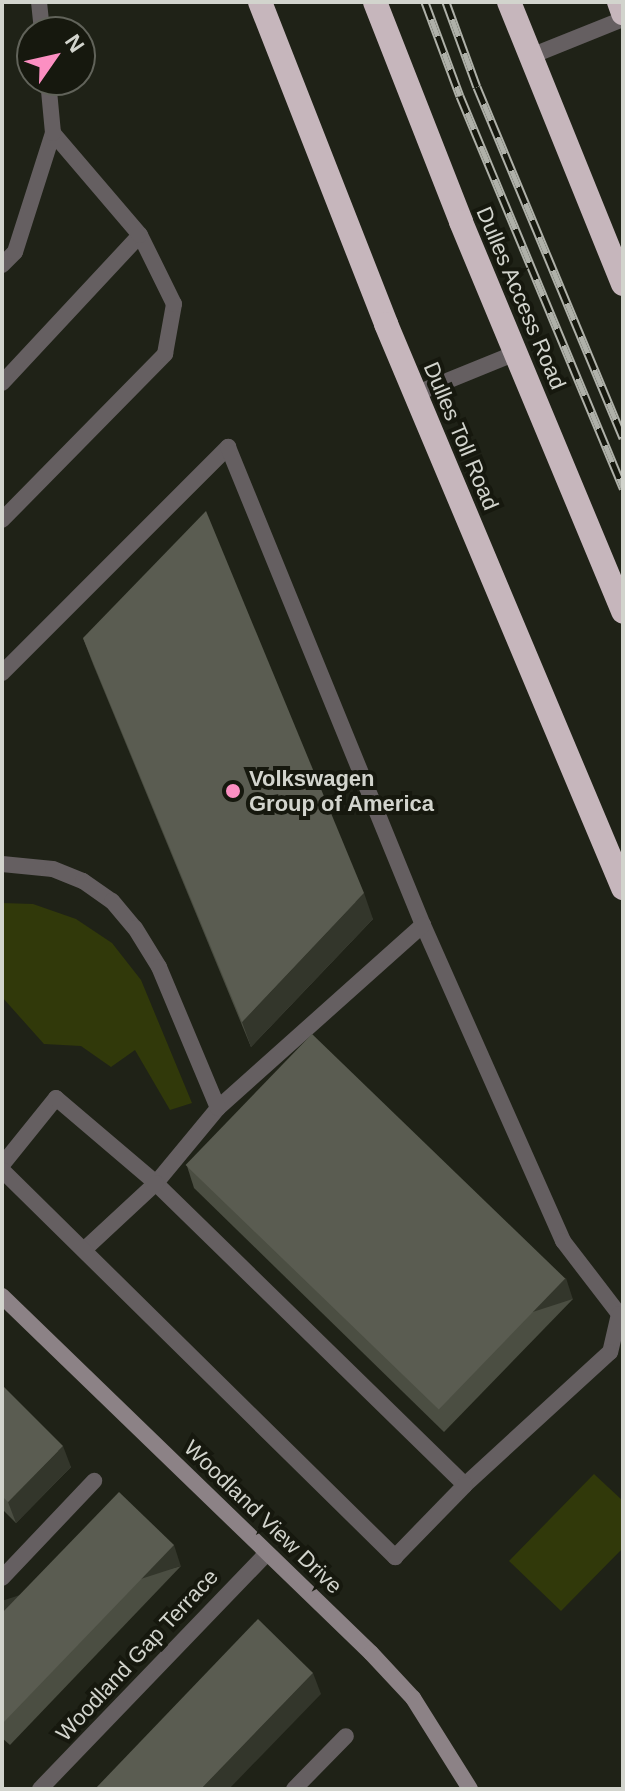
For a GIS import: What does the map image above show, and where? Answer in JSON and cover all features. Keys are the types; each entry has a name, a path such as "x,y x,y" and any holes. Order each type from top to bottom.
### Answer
{"highway":[{"name":"Dulles Toll Road","path":"260,2 415,394 623,888"},
{"name":"Dulles Access Road","path":"375,2 623,612"},
{"path":"509,2 623,284"},
{"path":"619,2 623,16"}],"street":[{"path":"531,56 623,16"},
{"path":"2,265 15,252 53,133 50,96"},
{"path":"2,520 165,354 174,304 140,235 53,133"},
{"path":"2,383 140,235"},
{"path":"415,394 516,353"},
{"path":"2,673 228,447 423,925 563,1241 619,1314 610,1352 465,1485 395,1557 2,1167 56,1098 156,1183 465,1485"},
{"path":"2,864 53,869 83,881 112,901 135,928 159,967 222,1113"},
{"path":"84,1250 156,1183 222,1113 423,925"},
{"name":"Woodland View Drive","path":"2,1296 413,1698 470,1789"},
{"path":"2,1578 8,1558 94,1481"},
{"name":"Woodland Gap Terrace","path":"40,1789 267,1553"},
{"path":"294,1789 346,1736"}],"green space":[{"path":"2,903 33,904 76,919 112,943 141,980 192,1103 170,1110 135,1050 111,1067 81,1046 44,1044 2,997"},
{"path":"594,1474 623,1501 623,1548 561,1611 509,1561"}],"building":[{"name":"Volkswagen Group of America","path":"206,511 364,893 242,1022 83,638"},
{"path":"312,1034 565,1279 439,1409 186,1165"},
{"path":"2,1385 63,1446 8,1502 2,1496"},
{"path":"119,1492 174,1545 2,1724 2,1613"},
{"path":"258,1619 313,1673 201,1789 95,1789"}],"railway":[{"path":"425,2 460,96 623,488"},
{"path":"446,2 477,87 623,438"}],"place":[{"name":"Volkswagen Group of America","path":"233,791"}]}
